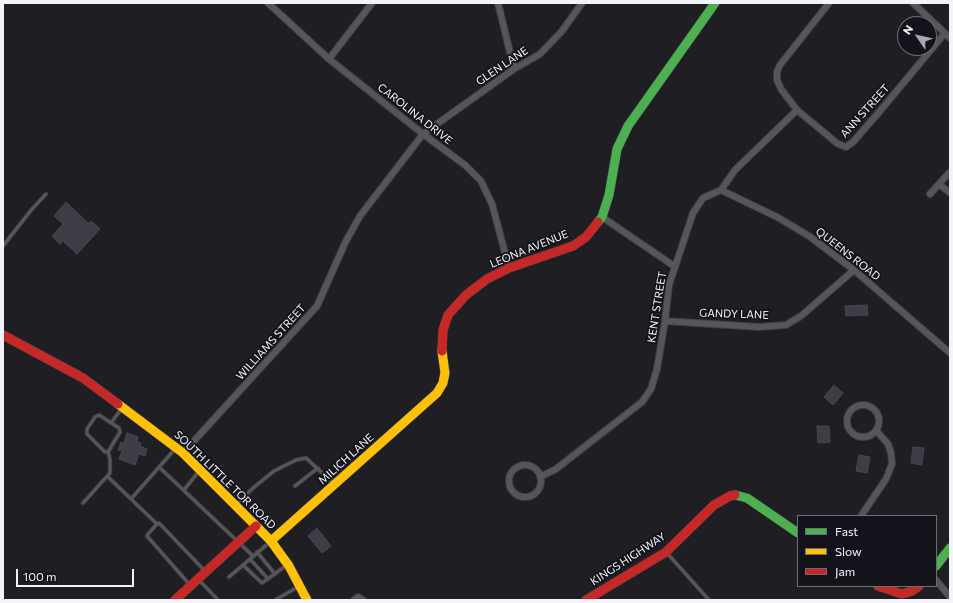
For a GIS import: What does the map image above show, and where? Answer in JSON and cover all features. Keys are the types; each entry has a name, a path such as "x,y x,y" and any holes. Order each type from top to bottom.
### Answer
{"street":[{"name":"CAROLINA DRIVE","path":"268,3 329,59 423,134 465,165 481,181 492,204 509,268"},
{"path":"329,59 372,3"},
{"path":"498,3 514,69"},
{"name":"GLEN LANE","path":"423,134 514,69 540,54 562,32 582,3"},
{"name":"LEONA AVENUE","path":"437,393 443,383 445,373 442,349 443,330 448,315 466,295 487,279 509,268 573,246 586,237 602,217 609,195 617,149 628,126 715,3"},
{"name":"ANN STREET","path":"829,3 780,65 777,72 777,80 781,89 797,110 838,144 846,147 853,142 880,111 945,33"},
{"path":"913,3 950,38"},
{"path":"721,190 735,170 797,110"},
{"name":"WILLIAMS STREET","path":"179,450 317,306 346,241 360,216 423,134"},
{"path":"930,194 949,173"},
{"path":"939,184 950,194"},
{"name":"KENT STREET","path":"540,477 556,469 642,402 651,389 657,369 665,321 669,284 674,266 693,213 703,198 721,190"},
{"name":"QUEENS ROAD","path":"721,190 778,216 809,236 854,270 950,353"},
{"path":"602,217 674,266"},
{"name":"GANDY LANE","path":"665,321 759,327 786,325 801,316 854,270"},
{"name":"SOUTH LITTLE TOR ROAD","path":"3,335 83,378 123,406 179,450 271,541 288,564 307,600"},
{"name":"MILICH LANE","path":"271,541 336,485 437,393"},
{"path":"860,406 872,408 876,412 879,420 876,430 866,436 855,434 851,430 848,423 850,412 860,406"},
{"path":"862,515 886,479 892,464 888,444 876,430"},
{"path":"522,466 534,468 540,477 539,488 534,494 529,496 517,494 510,486 512,472 522,466"},
{"name":"KINGS HIGHWAY","path":"586,600 666,552 714,505 732,495 747,498 797,532"},
{"path":"175,600 256,526"},
{"path":"937,565 950,548"},
{"path":"937,581 950,597"},
{"path":"880,587 901,597 918,587"},
{"path":"354,600 358,597 362,600"}],"lane":[{"path":"3,246 32,209 46,194"},
{"path":"111,423 123,406"},
{"path":"83,503 108,477 110,473 110,459 108,452 120,432 118,428 99,415 95,417 87,429 87,434 105,452 108,452"},
{"path":"132,499 159,467 179,450"},
{"path":"236,506 253,488 274,471 296,460 306,458 336,485"},
{"path":"159,467 239,542 268,579"},
{"path":"295,486 318,468"},
{"path":"184,490 200,470"},
{"path":"108,477 157,524 159,523 206,572"},
{"path":"157,524 147,536 190,585"},
{"path":"229,577 271,541"},
{"path":"258,552 275,574"},
{"path":"666,552 709,600"},
{"path":"243,565 260,583 288,564"},
{"path":"197,579 218,600"},
{"path":"276,600 300,586"}],"building":[{"path":"66,202 89,224 91,221 100,229 77,254 63,241 60,244 52,236 63,224 54,216"},
{"path":"867,305 868,315 846,316 845,306"},
{"path":"834,385 843,393 833,405 824,397"},
{"path":"817,426 829,426 830,442 818,443"},
{"path":"127,433 138,437 137,442 141,443 140,446 147,449 145,456 139,454 135,465 119,459 122,451 118,450 121,442 124,443"},
{"path":"913,447 924,448 922,465 911,463"},
{"path":"859,455 870,457 867,473 856,471"},
{"path":"317,528 331,546 322,553 308,536"}],"traffic: fast":[{"path":"598,222 602,217 609,195 617,149 628,126 715,3"},
{"path":"735,495 747,498 797,532"},
{"path":"937,565 950,548"}],"traffic: slow":[{"path":"271,541 437,393 443,383 445,373 442,351"},
{"path":"118,404 183,453 271,541 289,566 307,600"}],"traffic: jam":[{"path":"442,351 443,330 448,315 466,295 487,279 509,268 573,246 586,237 598,222"},
{"path":"3,335 83,378 118,404"},
{"path":"586,600 666,552 714,505 730,496 735,495"},
{"path":"175,600 256,526"},
{"path":"881,587 902,594 912,591 918,587"}]}
